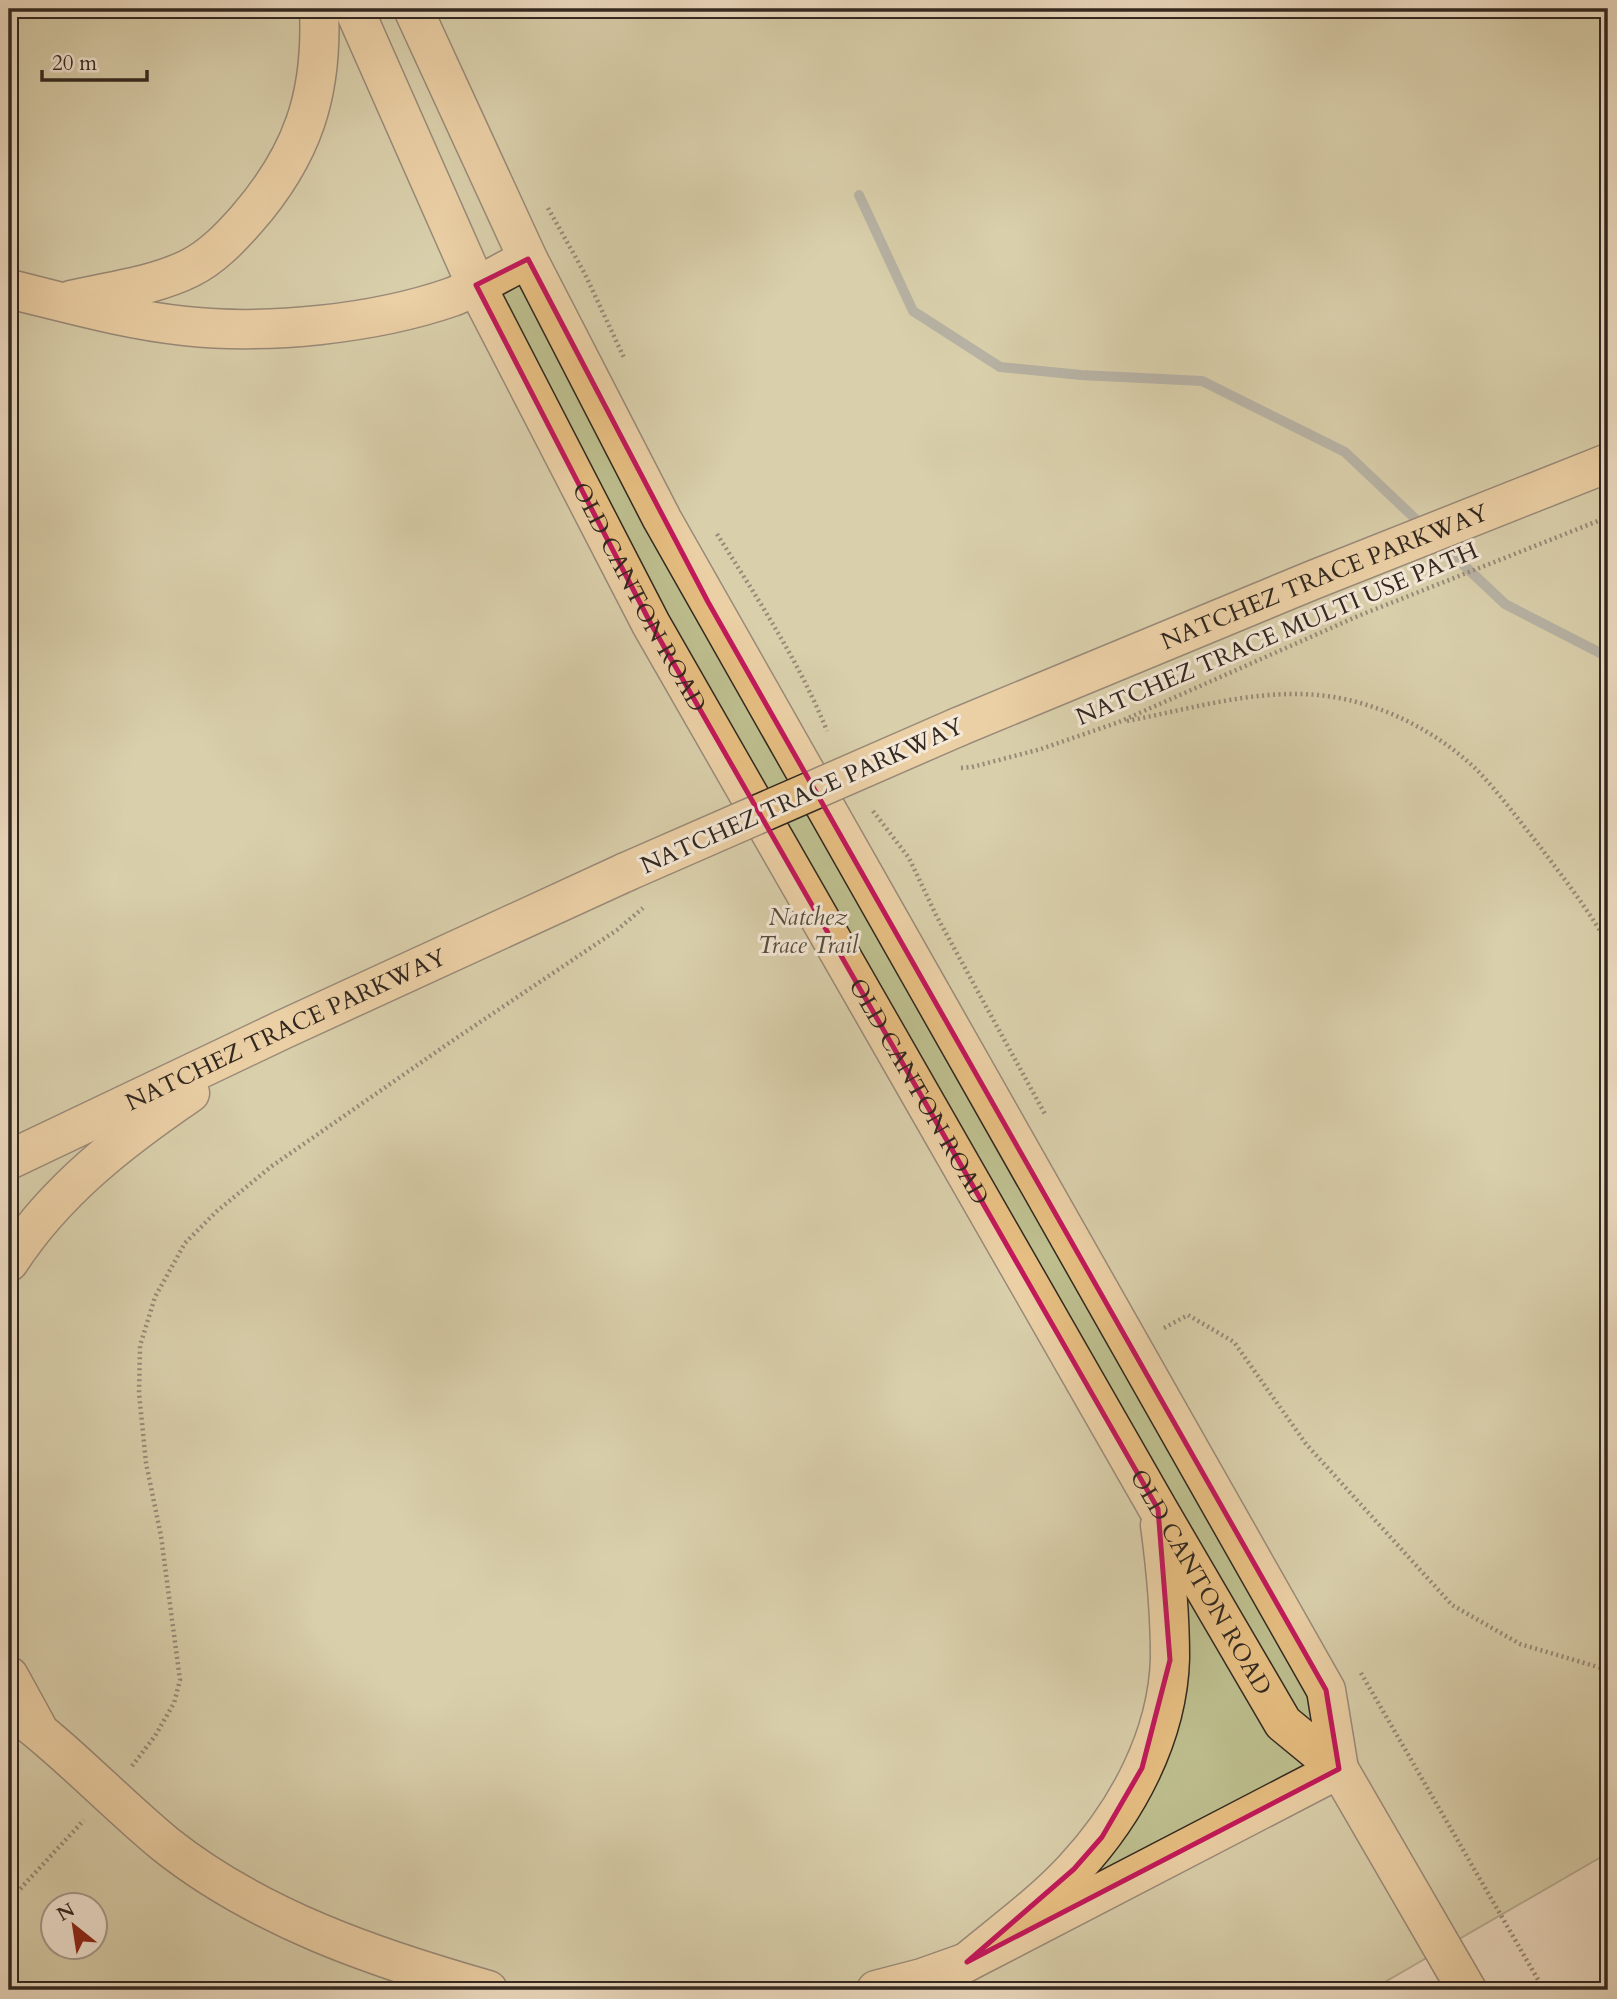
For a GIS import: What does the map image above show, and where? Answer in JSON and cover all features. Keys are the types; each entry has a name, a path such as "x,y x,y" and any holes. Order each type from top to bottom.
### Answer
{"main road":[{"path":"62,302 162,279 190,268 215,252 259,205 282,174 301,139 310,110 318,72 319,9"},
{"name":"OLD CANTON ROAD","path":"354,9 476,285 651,624 1283,1723 1339,1769 1467,1990"},
{"name":"OLD CANTON ROAD","path":"413,9 528,259 662,519 1326,1690 1339,1769"},
{"path":"9,289 144,320 185,326 278,328 375,316 452,296 528,259"},
{"name":"NATCHEZ TRACE PARKWAY","path":"9,1160 282,1030 626,872 958,727 1313,580 1608,463"},
{"path":"9,1262 46,1212 86,1171 167,1109 282,1030"},
{"path":"9,1139 131,1102"},
{"path":"967,1962 1042,1900 1074,1869 1110,1826 1142,1768 1157,1729 1170,1660 1167,1574 1158,1509"},
{"path":"9,1676 16,1685 23,1719 166,1844 267,1909 375,1955 488,1990"},
{"path":"876,1990 967,1962 1339,1769"}],"path":[{"path":"542,197 585,274 629,369"},
{"name":"NATCHEZ TRACE MULTI USE PATH","path":"972,767 1041,749 1119,722 1358,616 1608,517"},
{"path":"710,524 784,642 814,698 830,737"},
{"path":"1119,722 1231,698 1299,694 1339,697 1369,705 1416,726 1446,745 1485,780 1547,856 1608,944"},
{"path":"870,806 909,858 936,915 1050,1121"},
{"path":"127,1773 155,1736 174,1703 180,1679 161,1535 146,1463 139,1393 140,1346 155,1297 186,1243 216,1211 272,1166 617,930 643,907"},
{"path":"1170,1340 1163,1328 1188,1315 1234,1342 1306,1444 1452,1605 1520,1644 1608,1670"},
{"path":"1357,1665 1544,1990"},
{"path":"9,1901 92,1812"}],"highlighted area":[{"path":"528,259 708,602 1326,1690 1339,1769 967,1962 1074,1869 1102,1837 1142,1768 1170,1660 1158,1509 651,624 476,285"}],"green space":[{"name":"Natchez Trace Trail","path":"9,9 1608,9 1608,1853 1371,1990 9,1990"}],"waterway":[{"path":"859,195 913,311 1000,367 1081,375 1202,381 1345,452 1425,528"},
{"path":"1436,539 1505,604 1608,657"}]}
